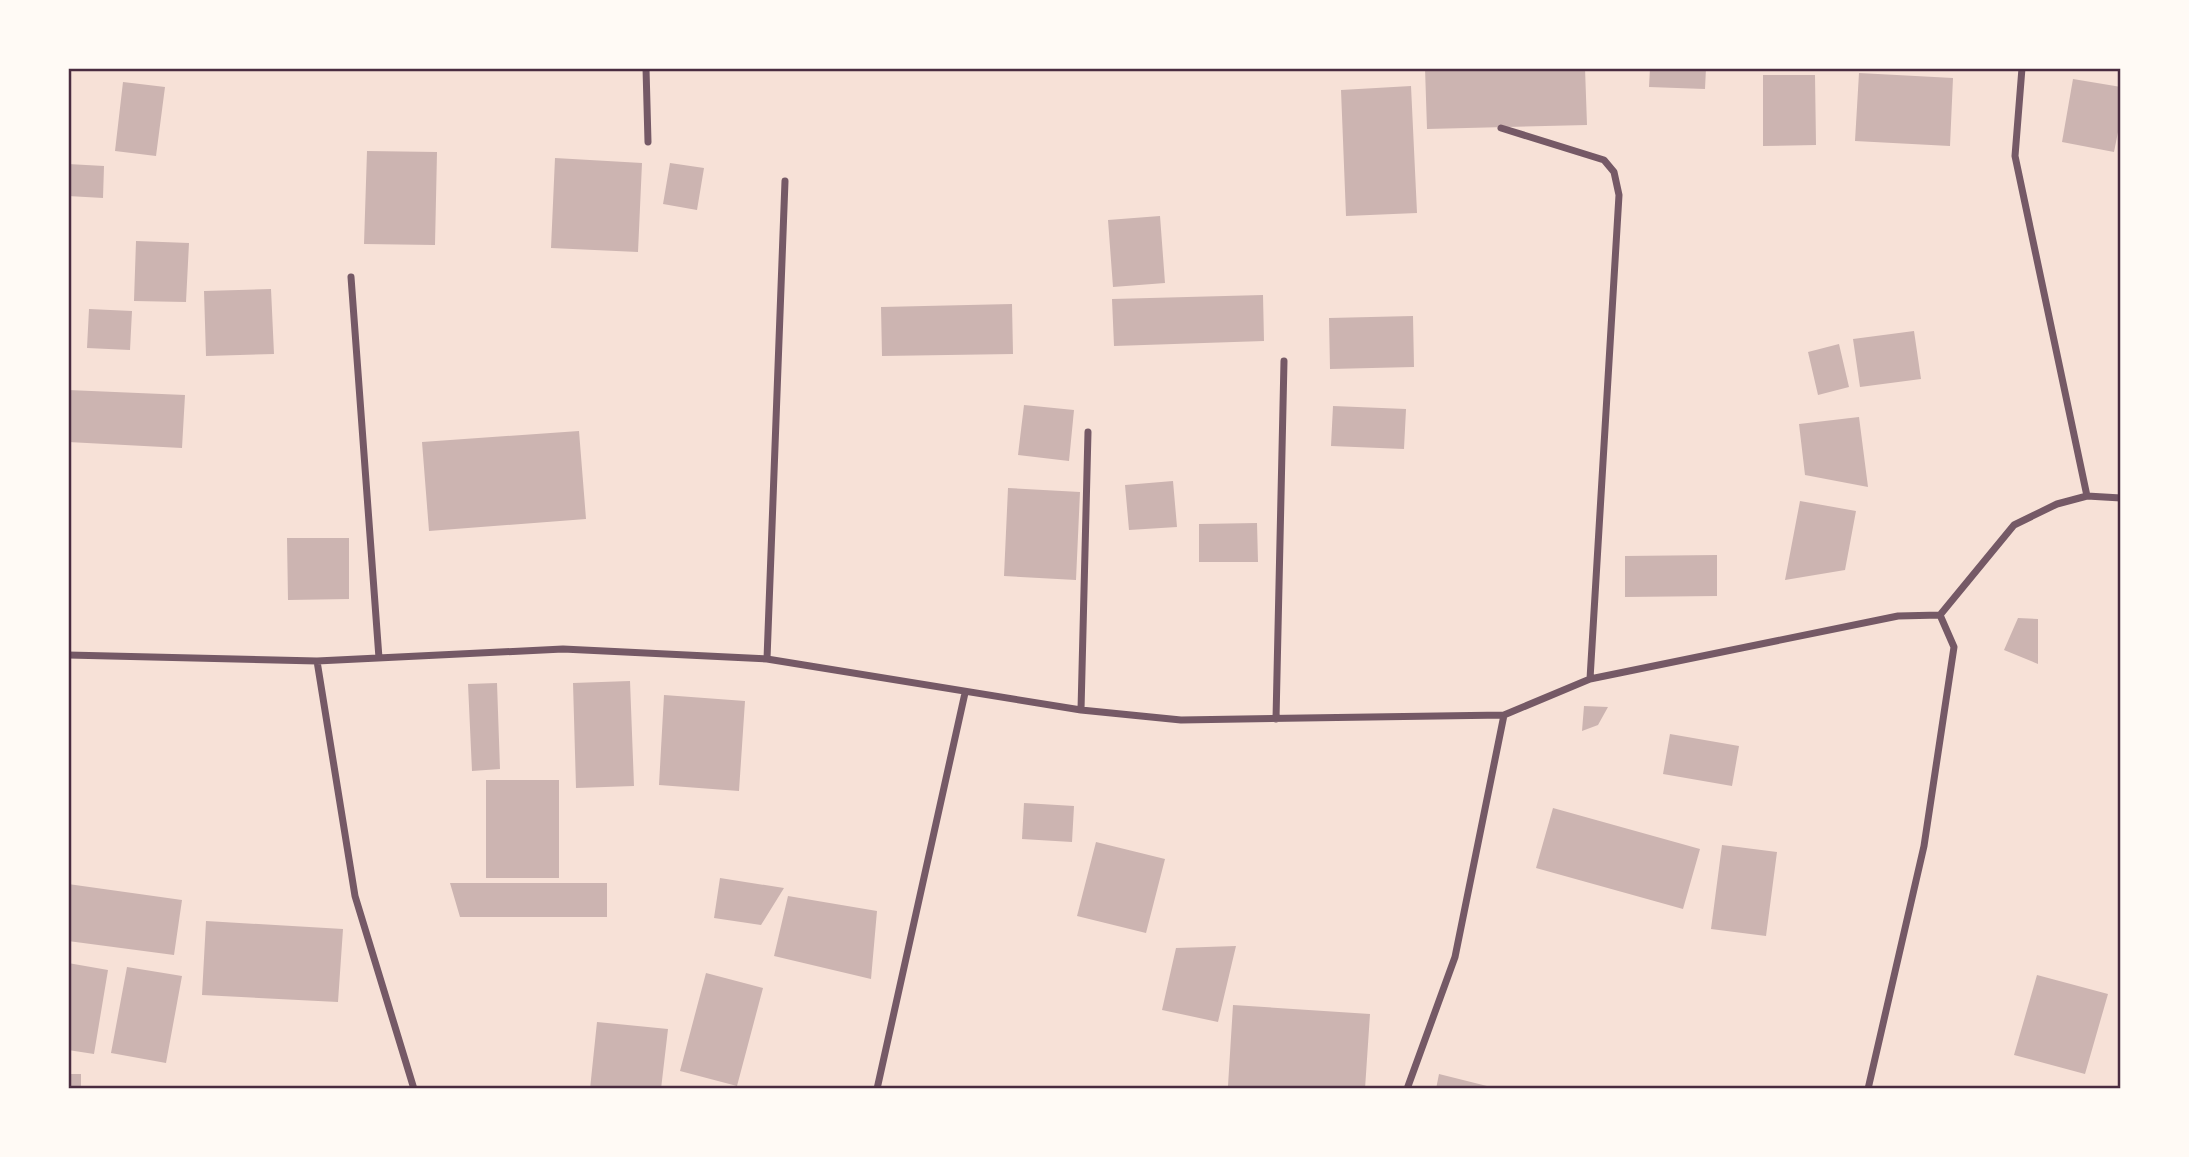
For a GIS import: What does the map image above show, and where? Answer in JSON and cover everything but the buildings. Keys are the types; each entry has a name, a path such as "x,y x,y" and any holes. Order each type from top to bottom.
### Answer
{"street":[{"path":"646,68 648,142"},
{"path":"2022,68 2015,156 2087,496"},
{"path":"1501,128 1604,160 1614,172 1619,195 1590,679"},
{"path":"767,659 785,181"},
{"path":"351,277 379,658"},
{"path":"1276,719 1284,361"},
{"path":"1081,710 1088,432"},
{"path":"68,655 317,661 563,649 767,659 905,679 965,692 1081,710 1181,720 1504,715 1590,679 1898,616 1940,614 2014,525 2057,504 2087,496 2121,498"},
{"path":"1868,1089 1926,833 1954,647 1940,614"},
{"path":"317,661 355,895 414,1089"},
{"path":"877,1089 965,692"},
{"path":"1407,1089 1455,957 1504,715"}]}
